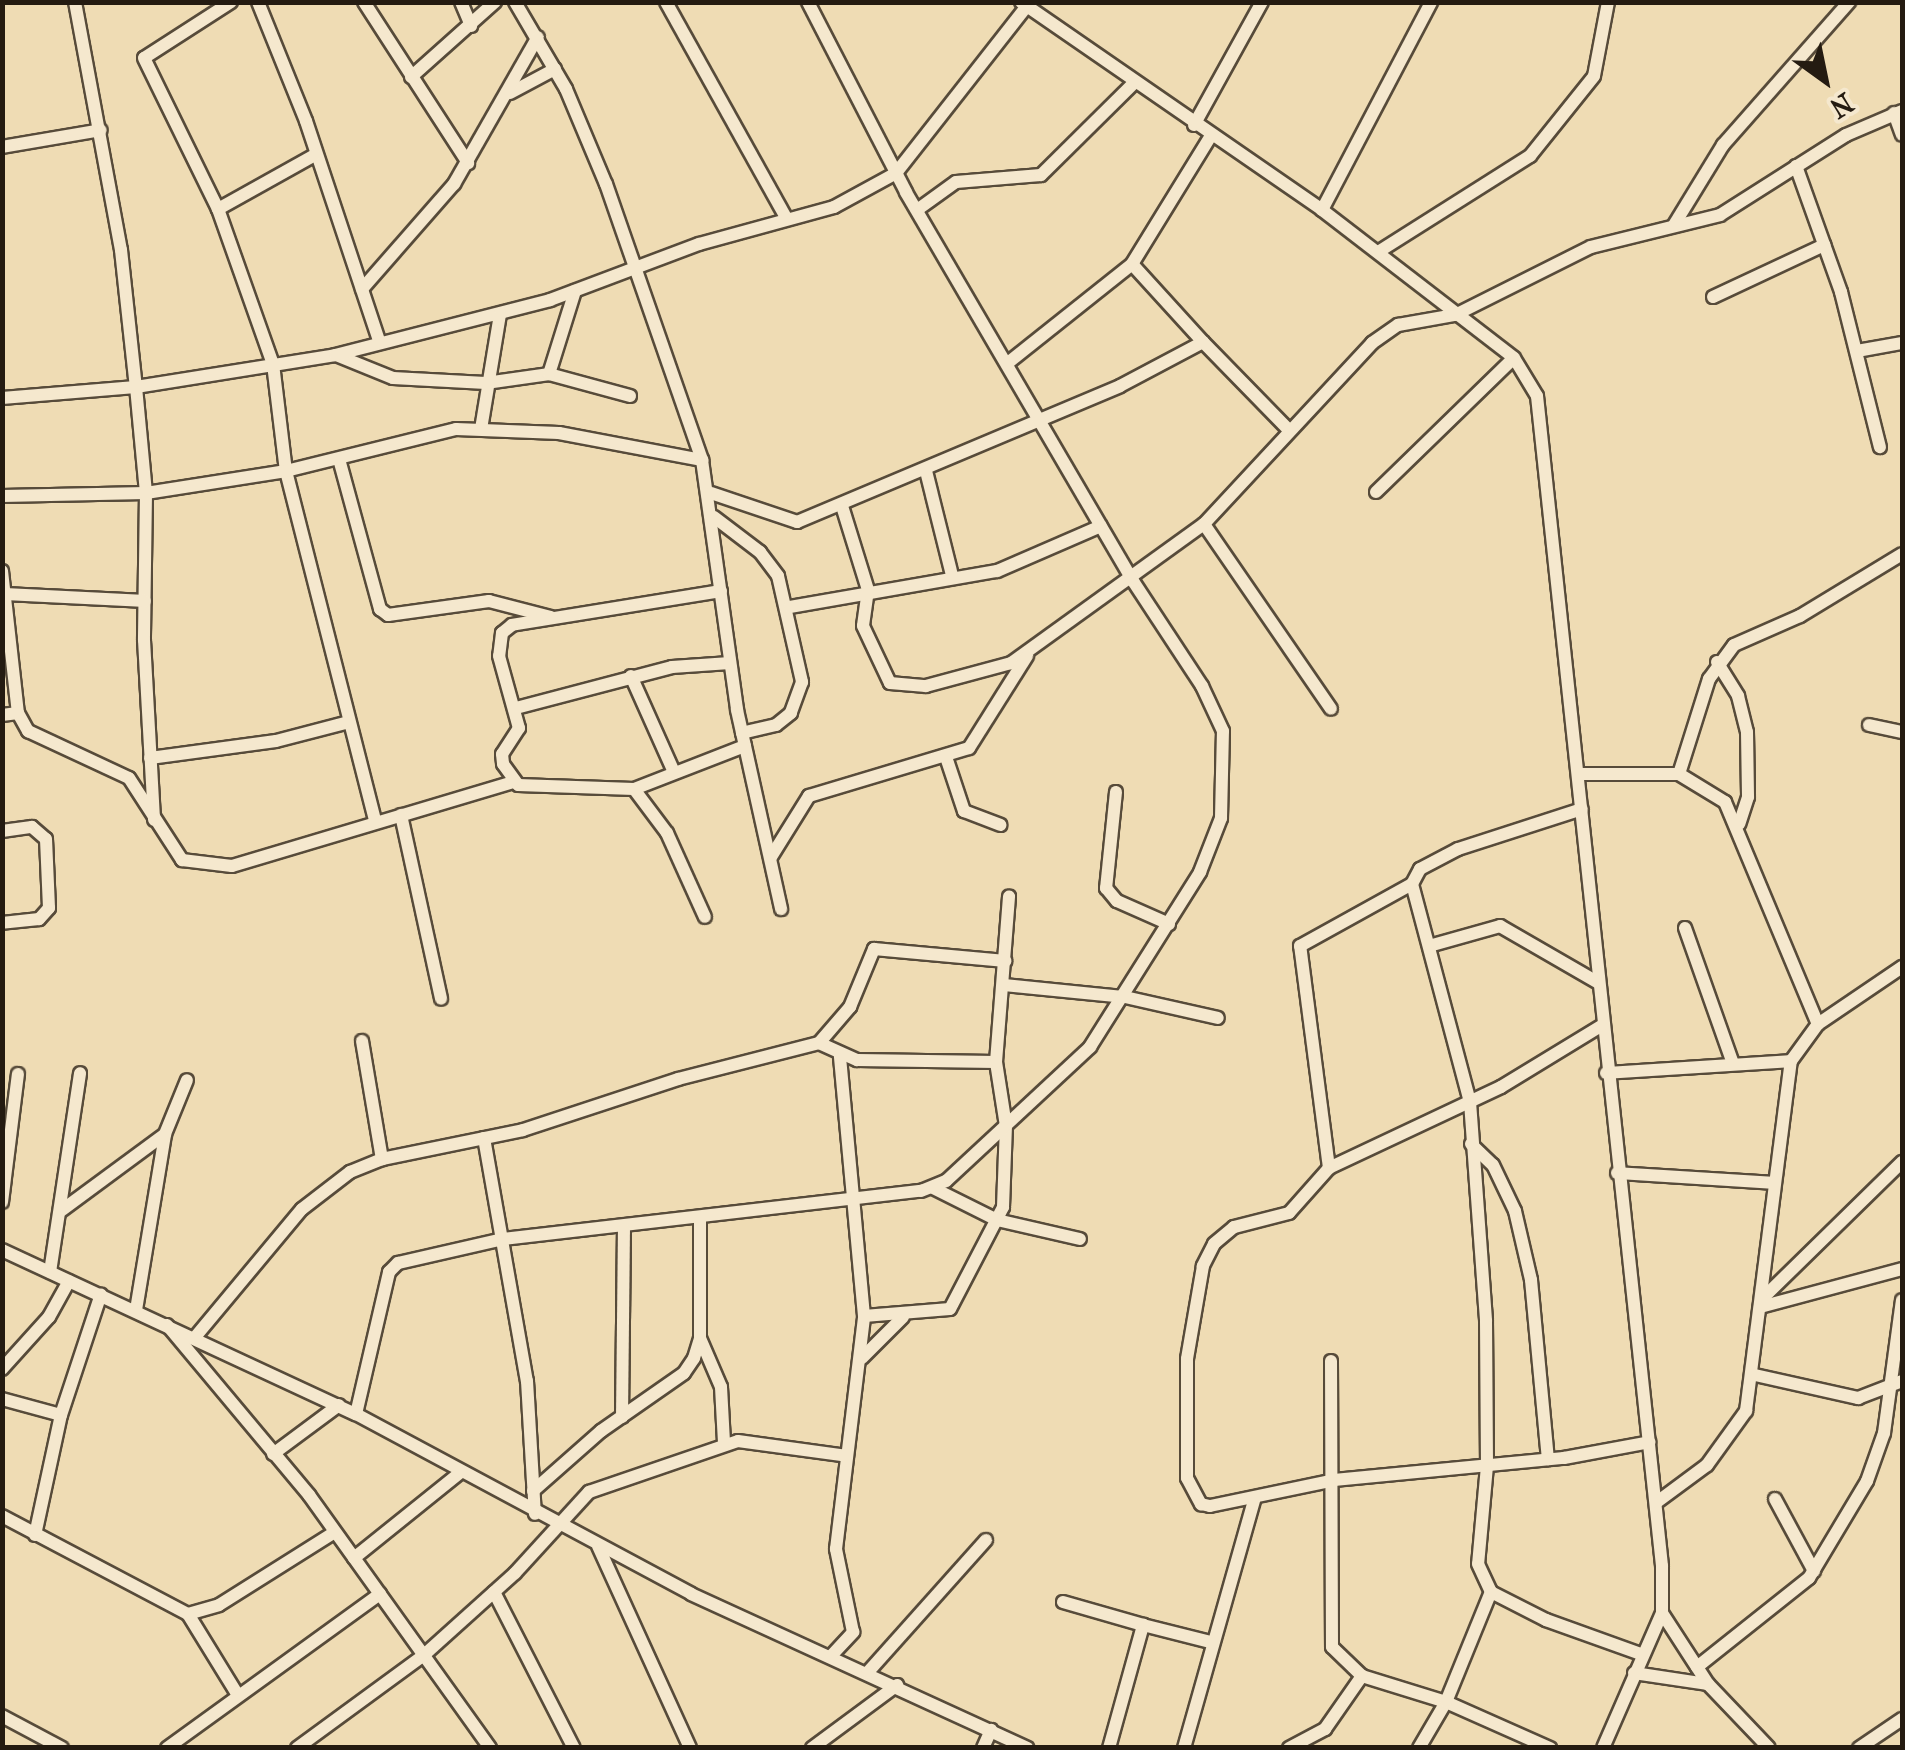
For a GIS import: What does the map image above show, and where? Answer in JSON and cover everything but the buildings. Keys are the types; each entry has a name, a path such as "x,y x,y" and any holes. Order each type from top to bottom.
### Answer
{"street":[{"path":"74,2 101,130 136,386 146,493 145,601 154,820"},
{"path":"231,2 144,58 218,209 273,364 286,471 345,723 375,821"},
{"path":"258,2 316,155 380,343"},
{"path":"364,2 468,163"},
{"path":"460,2 471,26"},
{"path":"411,77 495,2"},
{"path":"515,2 555,69 606,184 712,493 730,663 782,909"},
{"path":"666,2 787,219"},
{"path":"808,2 917,210 1042,416 1101,526 1223,731 1221,818 1200,872 1125,996 1090,1047 933,1188"},
{"path":"1194,125 1262,2"},
{"path":"1322,210 1432,2"},
{"path":"1378,252 1530,156 1594,76 1608,2"},
{"path":"1674,225 1724,145 1849,2"},
{"path":"2,398 136,386 335,355 500,314 864,196 896,173 1026,4 1378,252 1514,358 1537,396 1581,774 1606,1073 1657,1502 1662,1612 1708,1684 1769,1748"},
{"path":"362,289 468,163 538,37"},
{"path":"510,92 555,69"},
{"path":"917,210 956,182 1042,175 1134,83"},
{"path":"842,506 868,590 863,626 898,687 926,686 1028,654 1133,581 1204,524 1372,343 1398,326 1456,315 1539,268 1735,208 1796,166 1898,112 1902,135"},
{"path":"2,147 101,130"},
{"path":"1009,362 1132,264 1210,137"},
{"path":"218,209 316,155"},
{"path":"1796,166 1857,352 1880,448"},
{"path":"1713,297 1824,245"},
{"path":"1132,264 1290,431"},
{"path":"549,374 575,291"},
{"path":"481,429 500,314"},
{"path":"712,493 779,521 797,522 926,472 1203,342"},
{"path":"1857,352 1902,344"},
{"path":"335,355 393,378 486,383 549,374 630,396"},
{"path":"1376,492 1514,358"},
{"path":"2,496 146,493 286,471 413,436 481,429 559,433 702,460"},
{"path":"339,459 380,610 388,615 489,602 553,618"},
{"path":"926,472 952,575"},
{"path":"2,571 18,713 38,738 129,778 182,860 207,868 276,854 511,783 634,790 776,725 800,700 790,607 770,562 714,518"},
{"path":"1204,524 1330,709"},
{"path":"790,607 952,575 996,571 1101,526"},
{"path":"1678,774 1717,662 1734,645 1800,616 1902,554"},
{"path":"511,783 502,754 520,728 499,656 502,633 553,618 721,592"},
{"path":"6,594 145,601"},
{"path":"771,857 809,796 948,760 979,739 1028,654"},
{"path":"1717,662 1738,696 1746,732 1748,797 1739,824"},
{"path":"516,708 631,676 730,663"},
{"path":"631,676 673,770"},
{"path":"2,714 18,713"},
{"path":"150,758 276,741 345,723"},
{"path":"1869,725 1902,732"},
{"path":"948,760 964,811 1000,826"},
{"path":"1581,774 1678,774 1725,802 1739,824 1818,1024"},
{"path":"634,790 667,833 704,917"},
{"path":"1116,792 1106,888 1118,901 1169,924"},
{"path":"1329,1168 1297,956 1310,936 1412,884 1420,869 1458,849 1582,810"},
{"path":"401,814 441,999"},
{"path":"2,831 41,832 49,868 43,916 2,923"},
{"path":"1412,884 1470,1102 1486,1321 1487,1466 1478,1564 1492,1592 1546,1620 1641,1654"},
{"path":"864,1316 903,1317 950,1309 997,1220 1006,1188 1006,1126 996,1062 1009,898"},
{"path":"1429,946 1500,926 1598,982"},
{"path":"1685,928 1732,1061"},
{"path":"196,1336 315,1196 382,1159 484,1138 819,1043 850,1008 874,949 1005,961"},
{"path":"1657,1502 1727,1444 1755,1375 1790,1061 1818,1024 1902,967"},
{"path":"1004,985 1125,996 1218,1018"},
{"path":"1601,1026 1470,1102 1329,1168 1289,1213 1234,1227 1203,1266 1184,1383 1187,1478 1201,1504 1254,1500 1334,1480 1548,1459 1650,1442"},
{"path":"362,1041 382,1159"},
{"path":"819,1043 840,1056 996,1062"},
{"path":"831,1656 853,1632 836,1571 864,1316 850,1197 840,1056"},
{"path":"1606,1073 1732,1061 1790,1061"},
{"path":"50,1272 80,1073"},
{"path":"2,1202 18,1074"},
{"path":"136,1310 165,1134 187,1080"},
{"path":"62,1210 165,1134"},
{"path":"484,1138 528,1381 534,1514"},
{"path":"1471,1144 1493,1166 1516,1211 1531,1280 1548,1459"},
{"path":"1764,1301 1902,1162"},
{"path":"1617,1173 1774,1183"},
{"path":"356,1414 389,1272 398,1264 502,1239 624,1229 933,1188 997,1220 1080,1238"},
{"path":"700,1218 700,1338 720,1387 724,1443"},
{"path":"622,1417 624,1229"},
{"path":"2,1250 196,1336 356,1414 598,1546 1028,1748"},
{"path":"1764,1301 1902,1269"},
{"path":"2,1369 49,1317 69,1281"},
{"path":"34,1535 61,1415 101,1294"},
{"path":"1696,1667 1814,1571 1867,1481 1898,1384 1902,1300"},
{"path":"862,1358 903,1317"},
{"path":"164,1321 335,1532 490,1748"},
{"path":"533,1491 622,1417 684,1373 700,1338"},
{"path":"1330,1360 1334,1480 1327,1623 1332,1647 1362,1676 1446,1702 1550,1748"},
{"path":"1755,1375 1858,1398 1898,1384"},
{"path":"2,1399 61,1415"},
{"path":"273,1454 338,1405"},
{"path":"297,1748 424,1655 494,1592 589,1492 724,1443 763,1440 848,1456"},
{"path":"354,1558 460,1472"},
{"path":"1775,1499 1814,1571"},
{"path":"1184,1748 1210,1642 1254,1500"},
{"path":"2,1516 188,1614 236,1692"},
{"path":"188,1614 220,1605 335,1532"},
{"path":"868,1672 986,1540"},
{"path":"598,1546 690,1748"},
{"path":"494,1592 574,1748"},
{"path":"1419,1748 1446,1702 1492,1592"},
{"path":"167,1748 236,1692 380,1594"},
{"path":"1063,1602 1210,1642"},
{"path":"1603,1748 1662,1612"},
{"path":"1109,1748 1143,1625"},
{"path":"1634,1673 1708,1684"},
{"path":"1289,1748 1325,1729 1362,1676"},
{"path":"812,1748 897,1685"},
{"path":"2,1716 62,1748"},
{"path":"1859,1748 1902,1719"},
{"path":"983,1748 992,1730"}]}
